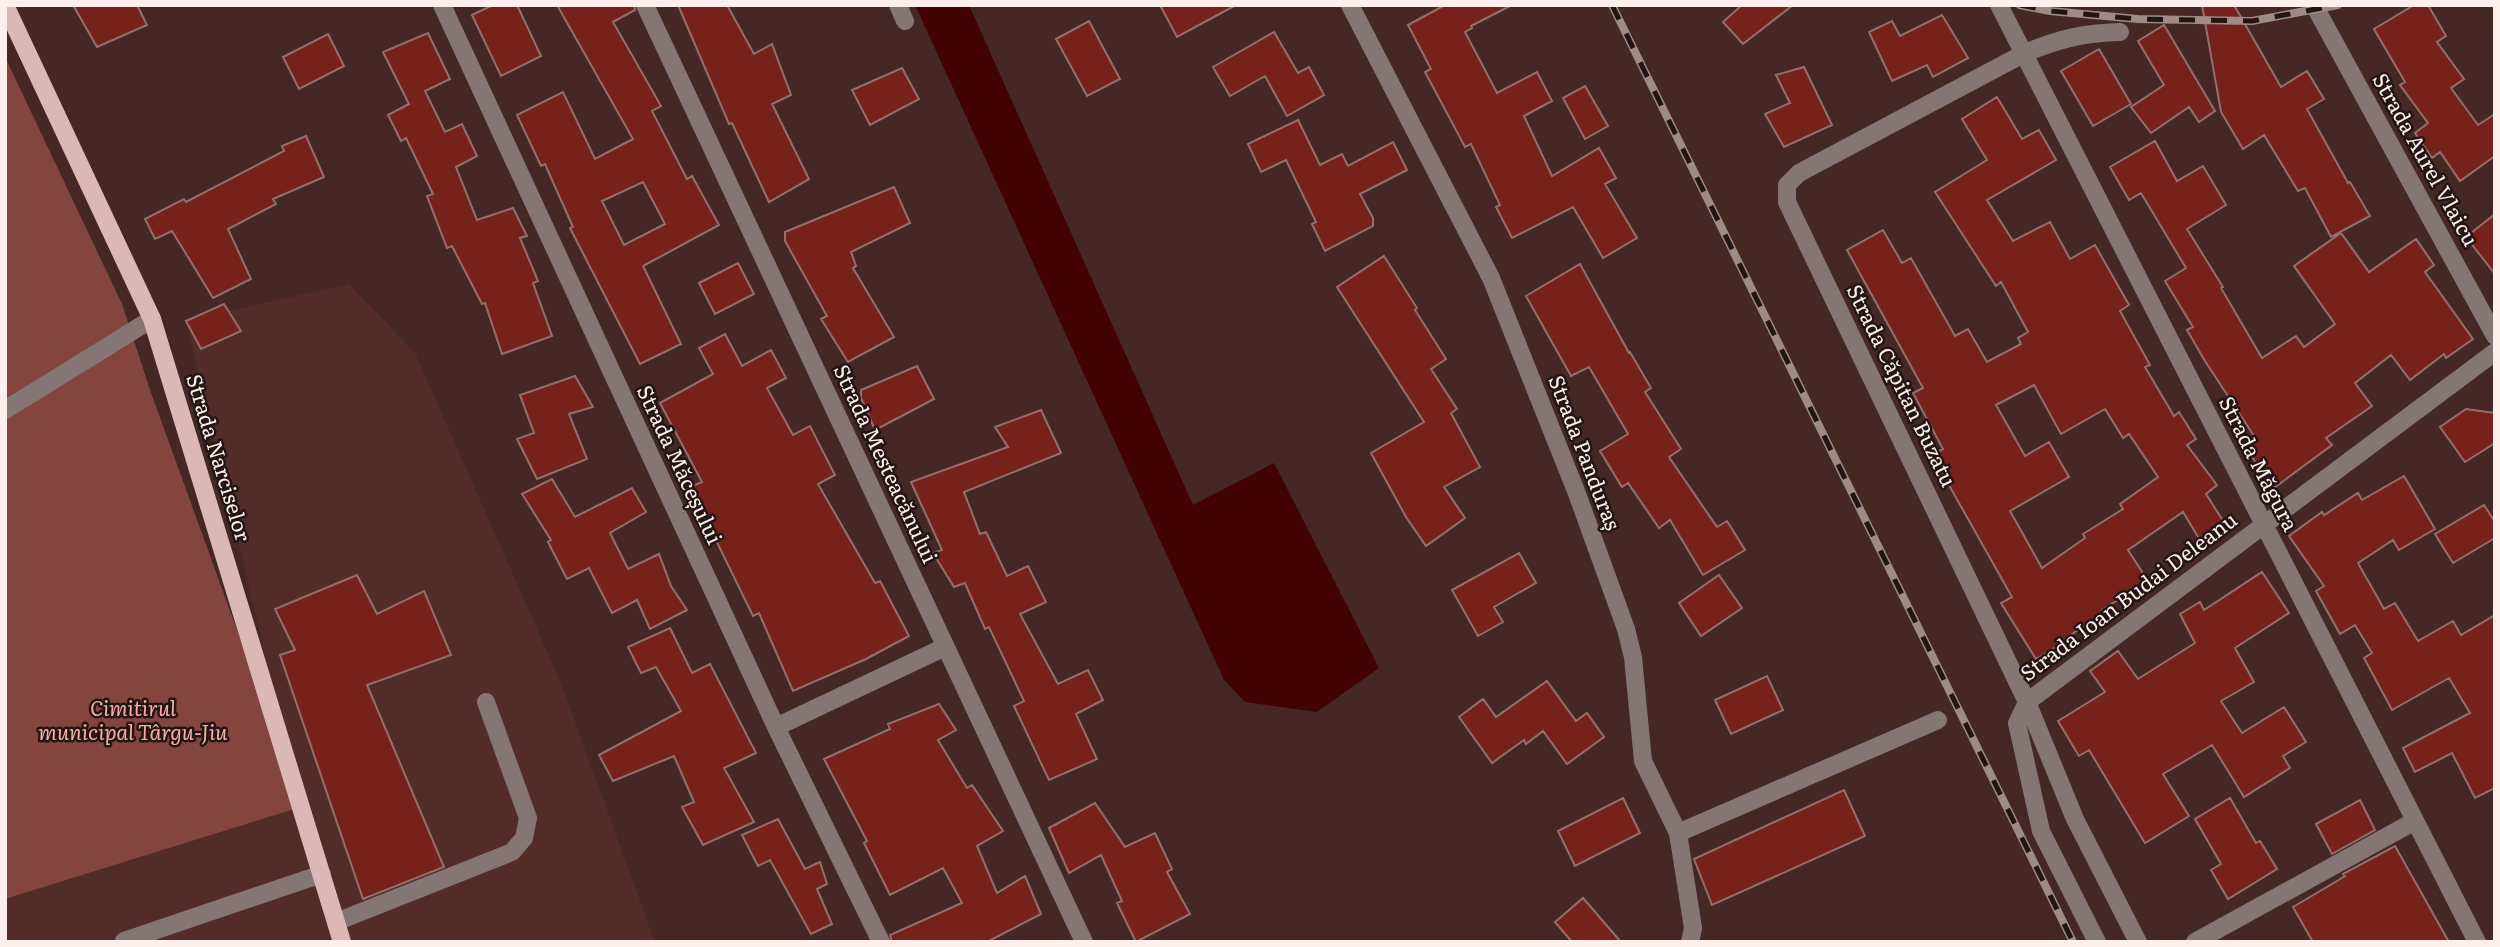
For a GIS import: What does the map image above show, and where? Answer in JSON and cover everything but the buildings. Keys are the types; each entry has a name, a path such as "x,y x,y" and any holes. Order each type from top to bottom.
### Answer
{"main road":[{"name":"Strada Narciselor","path":"5,5 152,319 342,942"}],"street":[{"name":"Strada Măceșului","path":"442,5 776,727 881,942"},
{"name":"Strada Mesteacănului","path":"645,5 1084,942"},
{"name":"Strada Panduraș","path":"1350,5 1496,290 1576,491 1626,629 1633,657 1643,761 1678,833 1693,928 1690,942"},
{"name":"Strada Măgura","path":"1999,5 2477,942"},
{"name":"Strada Aurel Vlaicu","path":"2314,5 2495,336"},
{"name":"Strada Căpitan Buzatu","path":"2120,32 2096,32 2057,39 2025,53 1799,173 1787,185 1787,202 2027,702 2075,819 2138,942"},
{"path":"5,410 152,319"},
{"name":"Strada Ioan Budai Deleanu","path":"2027,702 2495,352"},
{"path":"776,727 945,647"},
{"path":"336,922 512,852 524,838 528,818 486,702"},
{"path":"2027,702 2017,723 2041,831 2097,942"},
{"path":"1678,833 1938,720"},
{"path":"2195,942 2415,821"},
{"path":"124,941 322,874"}],"shaded area":[{"path":"915,5 969,5 1193,505 1274,463 1379,668 1317,712 1245,702 1224,680"},
{"path":"349,284 415,353 560,681 655,942 5,942 5,899 301,807 186,321"}],"green space":[{"name":"Cimitirul municipal Târgu-Jiu","path":"5,57 122,304 150,390 301,807 5,899"}],"railway":[{"path":"1612,5 2073,942"},
{"path":"2020,5 2050,11 2138,19 2252,21 2338,5"}]}
